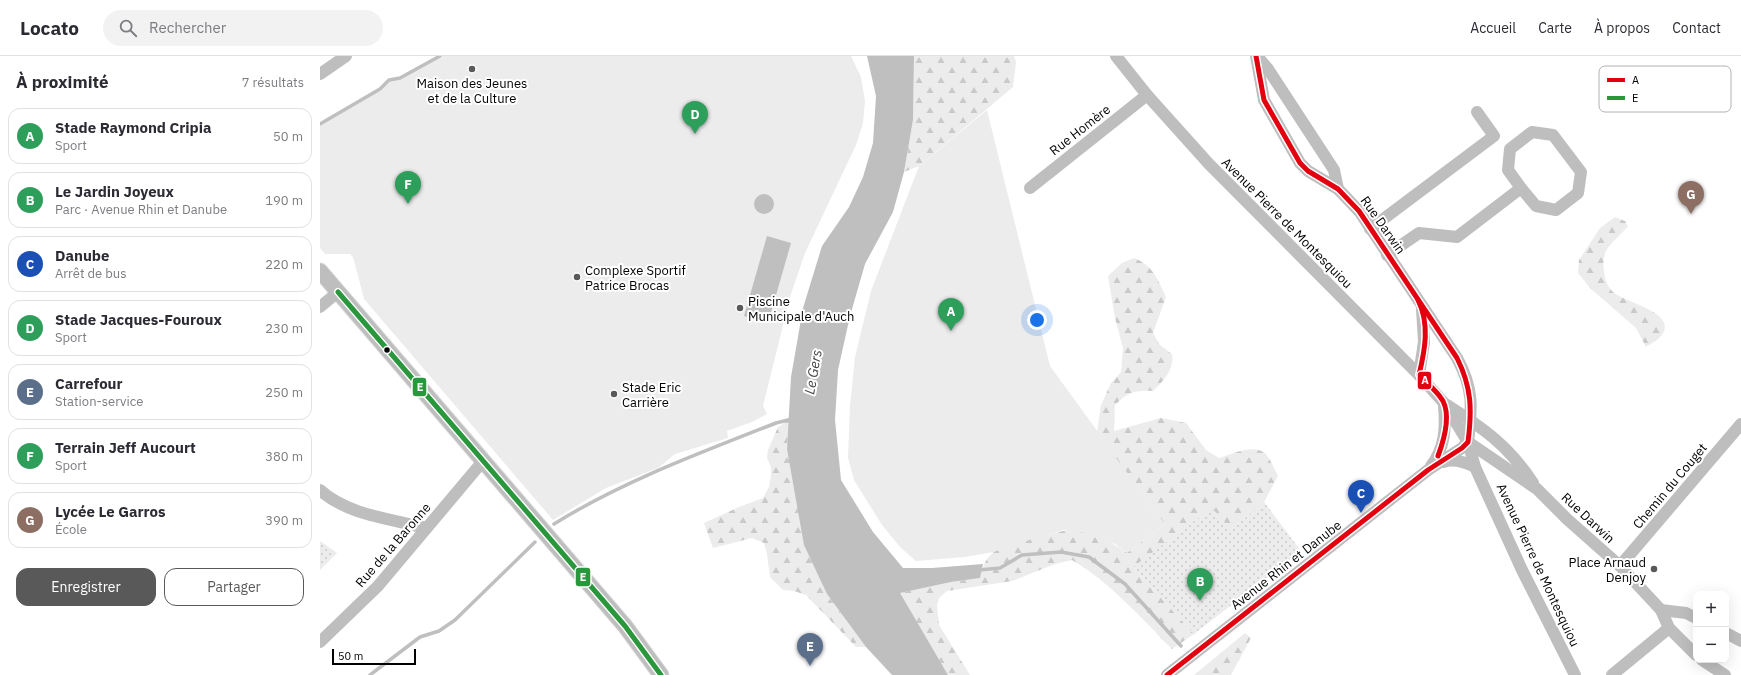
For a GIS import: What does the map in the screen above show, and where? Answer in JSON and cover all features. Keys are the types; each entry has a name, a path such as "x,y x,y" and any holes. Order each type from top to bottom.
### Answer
{"main road":[{"path":"320,271 625,626 661,675"}],"street":[{"path":"320,74 346,56"},
{"name":"Avenue Pierre de Montesquiou","path":"1116,56 1209,164 1419,375 1444,403 1465,437 1475,467 1522,570 1575,675"},
{"path":"1256,56 1268,69 1334,170 1338,189"},
{"name":"Rue Darwin","path":"1256,56 1264,100 1300,163 1308,172 1338,189 1359,211 1465,372 1470,390 1470,420 1465,437 1537,489 1567,519 1620,566"},
{"name":"Rue Homère","path":"1030,188 1148,95"},
{"path":"1370,229 1494,136 1477,112"},
{"path":"1532,132 1553,135 1581,172 1578,193 1556,210 1536,206 1521,188 1508,170 1510,149 1532,132"},
{"path":"1388,255 1419,233 1457,237 1521,188"},
{"path":"320,307 338,292"},
{"name":"Rue Darwin","path":"1419,375 1424,342 1422,307"},
{"path":"1428,470 1436,460 1444,437 1446,425 1444,403"},
{"name":"Avenue Pierre de Montesquiou","path":"1444,403 1470,420"},
{"name":"Rue Darwin","path":"1470,420 1505,446 1524,468 1537,489"},
{"name":"Chemin du Couget","path":"1620,566 1741,424"},
{"name":"Avenue Rhin et Danube","path":"1167,675 1428,470 1440,463 1465,437"},
{"path":"1440,463 1447,460 1456,460 1475,467"},
{"name":"Rue de la Baronne","path":"320,642 365,599 483,461"},
{"path":"320,490 330,499 345,507 426,528"},
{"path":"1620,566 1661,610 1669,628 1693,652"},
{"path":"1661,610 1686,613 1693,616"},
{"path":"1612,675 1669,628"},
{"path":"1729,635 1741,641"},
{"path":"1707,663 1725,675"}],"green space":[{"name":"Complexe Sportif Patrice Brocas","path":"443,56 851,56 861,77 865,101 863,123 856,145 805,253 790,297 763,406 767,414 752,422 727,431 728,438 675,454 658,468 606,488 553,520 364,299 353,257 350,254 325,254 320,248 320,125 381,89 389,81 401,79"},
{"path":"914,56 1014,56 1016,62 1013,87 919,166 904,172 913,120"},
{"path":"987,110 1050,366 1165,524 1127,553 1115,544 1063,530 994,552 965,557 916,561 900,547 882,525 854,480 848,458 850,406 855,357 871,291 919,166"},
{"path":"1615,217 1625,221 1628,226 1606,251 1604,256 1605,278 1612,291 1657,314 1663,321 1665,328 1661,336 1646,347 1636,328 1590,288 1578,273 1579,260 1600,228"},
{"path":"1134,258 1141,261 1150,269 1166,297 1153,333 1160,345 1172,354 1172,364 1161,383 1153,391 1132,393 1124,397 1115,405 1114,431 1161,418 1186,423 1206,450 1219,458 1245,450 1258,450 1264,452 1268,457 1278,476 1264,502 1231,530 1133,567 1194,634 1172,649 1137,613 1100,579 1072,560 1055,564 1012,581 947,591 939,598 937,605 939,625 970,675 948,675 899,593 951,582 980,578 986,560 994,552 1052,533 1073,531 1090,534 1113,544 1127,553 1165,524 1097,432 1101,405 1111,383 1121,372 1123,348 1115,318 1108,276 1122,263"},
{"path":"789,420 787,449 827,594 866,647 856,647 806,595 794,591 783,590 770,577 764,543 752,538 713,548 704,523 763,498 769,487 771,476 771,467 767,458 768,450 778,427"},
{"path":"1264,502 1301,551 1194,634 1133,567 1212,508 1231,530"},
{"path":"320,541 337,553 320,570"},
{"path":"1245,633 1251,638 1231,675 1194,675"}],"water":[{"name":"Le Gers","path":"867,56 914,56 913,120 904,172 893,212 865,264 850,316 838,370 835,420 841,480 873,532 903,568 932,568 983,564 980,578 951,582 900,593 948,675 892,675 866,647 827,594 804,545 787,449 791,377 803,308 822,246 849,207 863,177 873,143 876,96"},
{"path":"764,194 771,197 774,204 771,211 764,214 757,211 754,204 757,197"},
{"path":"767,236 791,243 768,323 744,316"}],"waterway":[{"path":"320,124 380,89 389,80 400,78 440,56"},
{"path":"554,524 607,494 662,469 776,423 792,419"},
{"path":"370,675 420,637 439,631 455,620 535,542"},
{"path":"979,570 1000,568 1022,555 1061,552 1089,557 1125,584 1181,646"}],"transit line":[{"name":"A","path":"1167,675 1428,470 1462,448 1468,442 1470,399 1466,379 1457,358 1359,211 1338,189 1308,171 1300,163 1264,100 1256,56"},
{"name":"E","path":"338,292 625,626 661,675"},
{"name":"A","path":"1418,300 1422,309 1425,328 1423,356 1419,375 1441,397 1445,407 1447,421 1438,456"}],"place":[{"name":"Maison des Jeunes et de la Culture","path":"472,69"},
{"name":"Stade Jacques-Fouroux","path":"695,134"},
{"name":"Terrain Jeff Aucourt","path":"408,204"},
{"name":"Lycée Le Garros","path":"1691,214"},
{"name":"Complexe Sportif Patrice Brocas","path":"577,277"},
{"name":"Piscine Municipale d'Auch","path":"740,308"},
{"name":"Stade Raymond Cripia","path":"951,331"},
{"name":"Stade Eric Carrière","path":"614,394"},
{"name":"Danube","path":"1361,513"},
{"name":"Place Arnaud Denjoy","path":"1654,569"},
{"name":"Le Jardin Joyeux","path":"1200,601"},
{"name":"Carrefour","path":"810,666"}]}
